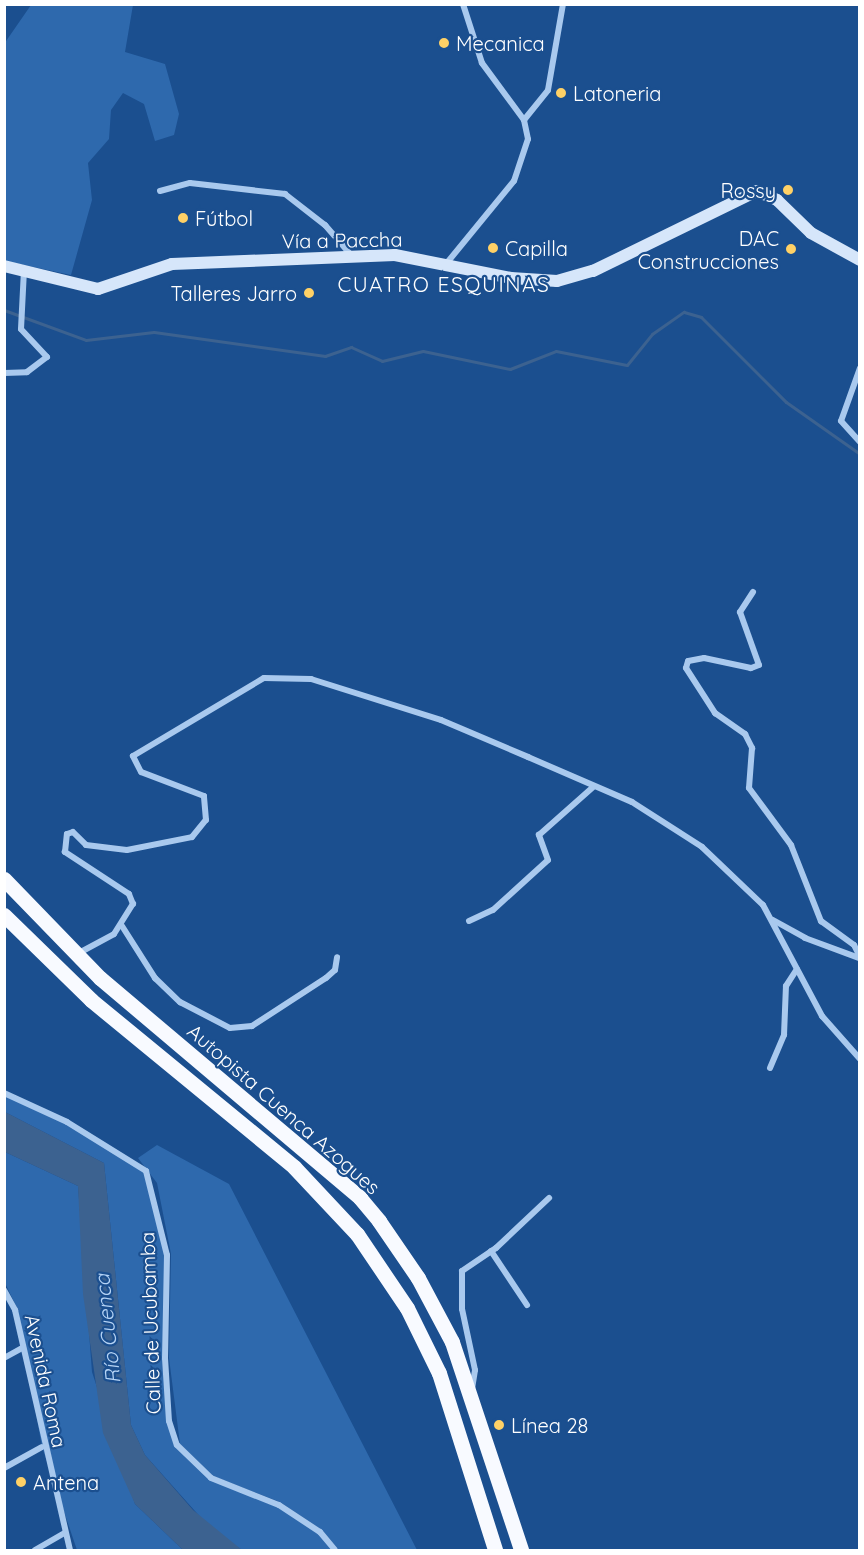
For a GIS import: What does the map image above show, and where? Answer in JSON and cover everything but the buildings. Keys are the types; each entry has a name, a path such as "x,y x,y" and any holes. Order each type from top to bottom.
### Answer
{"highway":[{"name":"Autopista Cuenca Azogues","path":"4,879 75,955 360,1198 418,1278 472,1390 521,1551"},
{"name":"Autopista Cuenca Azogues","path":"4,915 91,1000 278,1152 357,1234 407,1308 439,1373 495,1551"}],"main road":[{"name":"Vía a Paccha","path":"4,266 98,289 172,264 351,255 446,264 524,280 574,278 757,191 777,200 811,233 860,260"}],"street":[{"path":"446,264 521,169 528,139 524,120 482,63 463,4"},
{"path":"524,120 548,90 562,4"},
{"path":"160,191 190,183 285,194 325,225 351,255"},
{"path":"4,373 27,372 47,360 46,350 23,334 21,325 24,270"},
{"path":"860,368 841,421 860,442"},
{"path":"753,592 740,612 759,665 751,669 704,658 688,661 686,668 716,713 745,734 752,748 749,788 791,845 821,921 854,945 860,958"},
{"path":"75,955 122,926 132,898 65,852 67,834 73,832 86,844 127,850 192,837 206,820 204,796 141,772 133,756 264,678 334,683 441,720 632,802 702,847 744,883 771,918 822,1016 860,1059"},
{"path":"469,921 493,910 548,861 539,836 593,787"},
{"path":"771,918 805,938 860,958"},
{"path":"122,926 155,978 180,1002 230,1028 252,1026 326,978 335,970 338,957"},
{"path":"770,1068 784,1035 786,986 797,969"},
{"name":"Calle de Ucubamba","path":"4,1093 77,1127 146,1171 167,1255 165,1358 169,1421 177,1445 211,1478 279,1505 320,1532 335,1551"},
{"path":"472,1390 475,1370 460,1283 470,1261 491,1251 549,1198"},
{"path":"491,1251 527,1305"},
{"name":"Avenida Roma","path":"4,1290 15,1310 42,1447 70,1551"},
{"path":"4,1358 22,1348"},
{"path":"4,1468 42,1447"},
{"path":"35,1551 64,1533"}],"shaded area":[{"path":"31,5 133,5 125,52 165,64 179,114 174,135 155,141 144,104 123,93 111,110 109,139 88,163 92,200 71,275 5,261 4,44"},
{"path":"5,1093 67,1122 146,1171 167,1255 165,1358 169,1421 177,1445 211,1478 279,1505 320,1532 335,1550 242,1550 211,1529 145,1455 131,1425 104,1163 5,1112"},
{"path":"157,1145 229,1184 417,1550 339,1550 322,1530 280,1502 213,1476 180,1444 169,1358 171,1254 157,1183 138,1158"},
{"path":"5,1152 78,1186 92,1372 135,1504 183,1550 77,1550 42,1447 17,1308 5,1283"}],"water":[{"name":"Río Cuenca","path":"5,1112 104,1163 131,1425 145,1455 193,1510 242,1550 183,1550 135,1504 103,1433 83,1294 78,1186 5,1152"}],"waterway":[{"path":"4,310 86,340 154,332 325,356 351,347 382,361 423,351 510,369 556,351 627,365 652,334 684,312 701,317 786,402 860,454"}],"place":[{"name":"Mecanica","path":"444,43"},
{"name":"Latoneria","path":"561,93"},
{"name":"Rossy","path":"788,190"},
{"name":"Fútbol","path":"183,218"},
{"name":"Capilla","path":"493,248"},
{"name":"DAC Construcciones","path":"791,249"},
{"name":"Talleres Jarro","path":"309,293"},
{"name":"Línea 28","path":"499,1425"},
{"name":"Antena","path":"21,1482"}],"district":[{"name":"CUATRO ESQUINAS","path":"444,284"}]}
